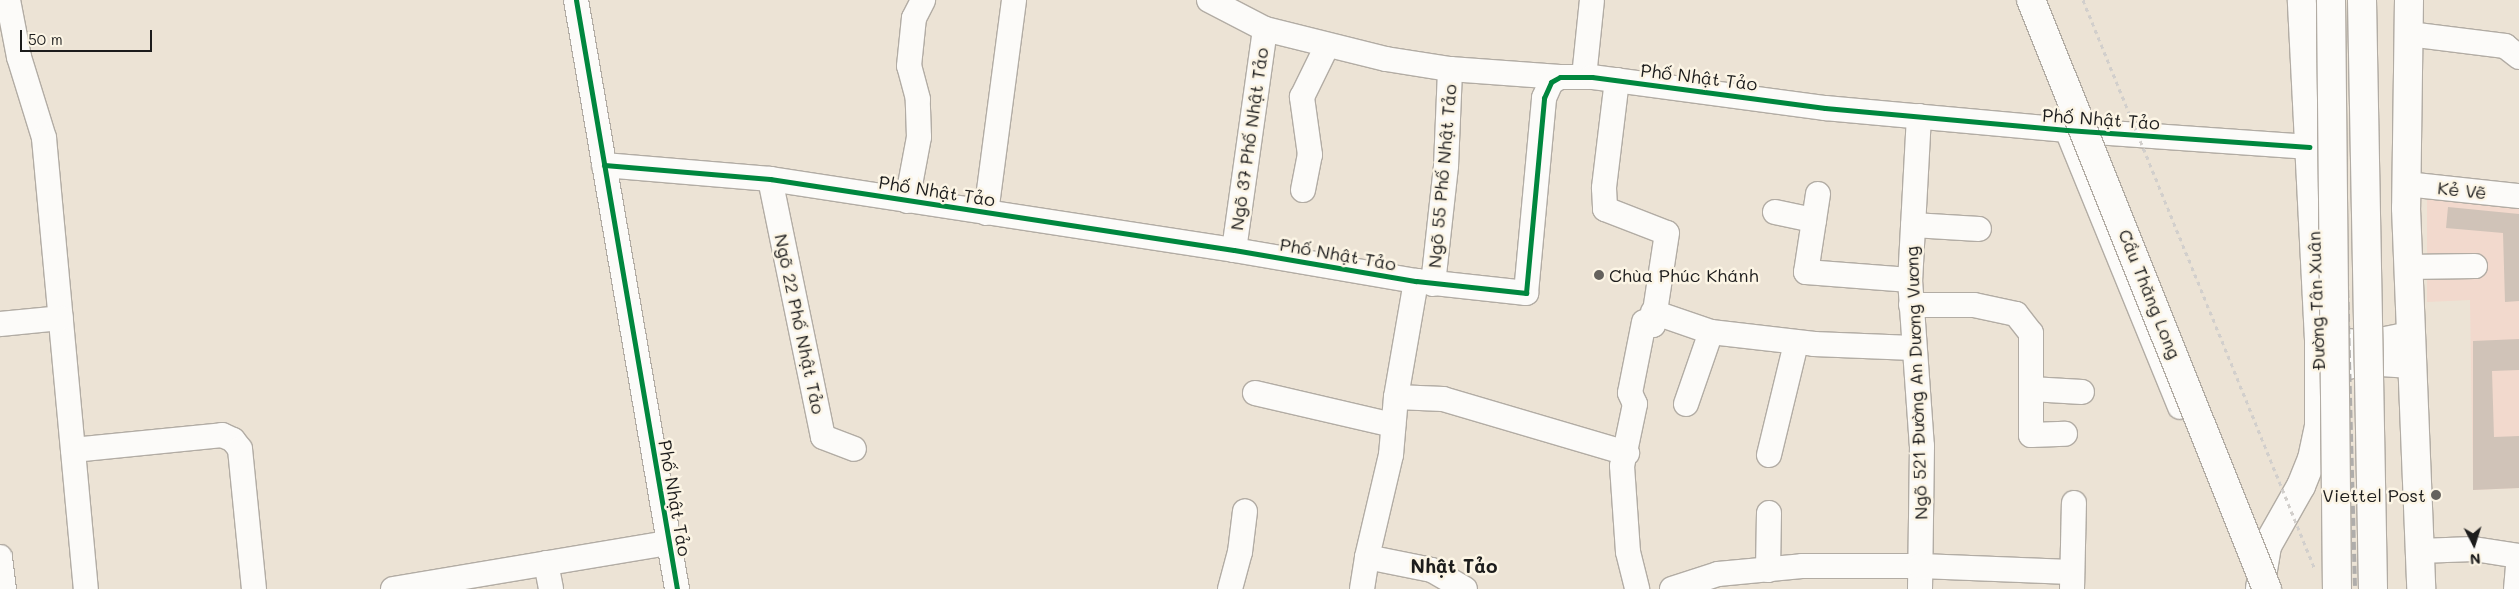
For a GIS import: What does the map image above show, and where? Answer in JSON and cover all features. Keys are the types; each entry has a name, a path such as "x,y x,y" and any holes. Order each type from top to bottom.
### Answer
{"main road":[{"name":"Cầu Thăng Long","path":"2031,0 2263,583"},
{"name":"Đường Tân Xuân","path":"2263,583 2267,546 2301,486 2312,460 2319,426 2319,340 2302,0"},
{"path":"2331,0 2337,589"},
{"path":"2362,0 2373,589"},
{"path":"2409,0 2406,184 2411,364 2421,589"},
{"path":"2319,340 2366,345 2410,336"},
{"path":"2320,371 2366,362 2411,364"}],"street":[{"path":"8,0 19,57 44,138 86,589"},
{"path":"576,0 604,165"},
{"path":"907,201 919,137 918,99 909,66 914,18 923,0"},
{"path":"986,213 1014,0"},
{"path":"1209,0 1265,29 1328,46 1450,69 1560,77"},
{"path":"1584,77 1592,0"},
{"name":"Ngõ 37 Phố Nhật Tảo","path":"1234,250 1265,29"},
{"path":"2408,34 2505,46 2519,56"},
{"path":"1303,190 1310,155 1302,97 1328,46"},
{"name":"Ngõ 55 Phố Nhật Tảo","path":"1362,589 1367,556 1391,455 1396,397 1424,283 1446,166 1450,69"},
{"name":"Phố Nhật Tảo","path":"677,589 604,165 770,179 1234,250 1424,283 1526,293 1544,98 1552,82 1560,77 1617,80 1794,104 2067,130 2309,147"},
{"path":"1617,80 1604,188 1605,210 1666,233 1653,312 1653,325 1644,322 1630,393 1635,404 1627,453 1622,466 1627,542 1637,589"},
{"name":"Ngõ 521 Đường An Dương Vương","path":"1919,116 1912,225 1910,305 1922,446 1920,589"},
{"path":"2067,130 2226,521 2237,544 2263,583"},
{"name":"Ngõ 22 Phố Nhật Tảo","path":"770,179 823,437 854,449"},
{"name":"Kẻ Vẽ","path":"2406,184 2519,196"},
{"path":"1818,194 1806,272 1910,280"},
{"path":"1775,212 1814,220"},
{"path":"1912,225 1979,229"},
{"path":"2408,267 2475,266"},
{"path":"1910,305 1974,305 2016,314 2031,333 2031,435 2065,434"},
{"path":"1653,312 1711,332 1796,343 1913,348"},
{"path":"0,324 61,318"},
{"path":"1686,404 1711,332"},
{"path":"1769,455 1796,343"},
{"path":"2031,389 2082,392"},
{"path":"1255,393 1393,425"},
{"path":"1396,397 1443,398 1627,453"},
{"path":"73,450 222,436 233,440 240,450 254,589"},
{"path":"1672,589 1718,574 1802,566 1920,566 2071,580 2075,541 2074,504"},
{"path":"1230,589 1240,552 1245,511"},
{"path":"1768,570 1769,513"},
{"path":"393,589 668,542"},
{"path":"2419,551 2474,549 2519,556 2516,589"},
{"path":"1367,556 1432,570 1466,589"},
{"path":"0,558 4,589"},
{"path":"546,563 552,589"}],"path":[{"path":"2083,0 2316,573"}],"shaded area":[{"path":"2427,193 2519,202 2519,488 2473,490 2470,300 2427,302"}],"building":[{"path":"2448,207 2519,214 2519,301 2505,302 2503,233 2446,228"},
{"path":"2519,339 2519,370 2492,371 2494,437 2519,436 2519,488 2473,490 2473,341"}],"railway":[{"path":"2343,0 2345,206 2355,589"}],"cycle path":[{"path":"576,0 677,589"},
{"path":"604,165 770,179 1234,250 1416,281 1526,293 1544,98 1551,82 1560,77 1592,77 1825,108 2067,130 2309,147"}],"place":[{"name":"Chùa Phúc Khánh","path":"1599,275"},
{"name":"Viettel Post","path":"2436,495"}],"district":[{"name":"Nhật Tảo","path":"1454,566"}]}
